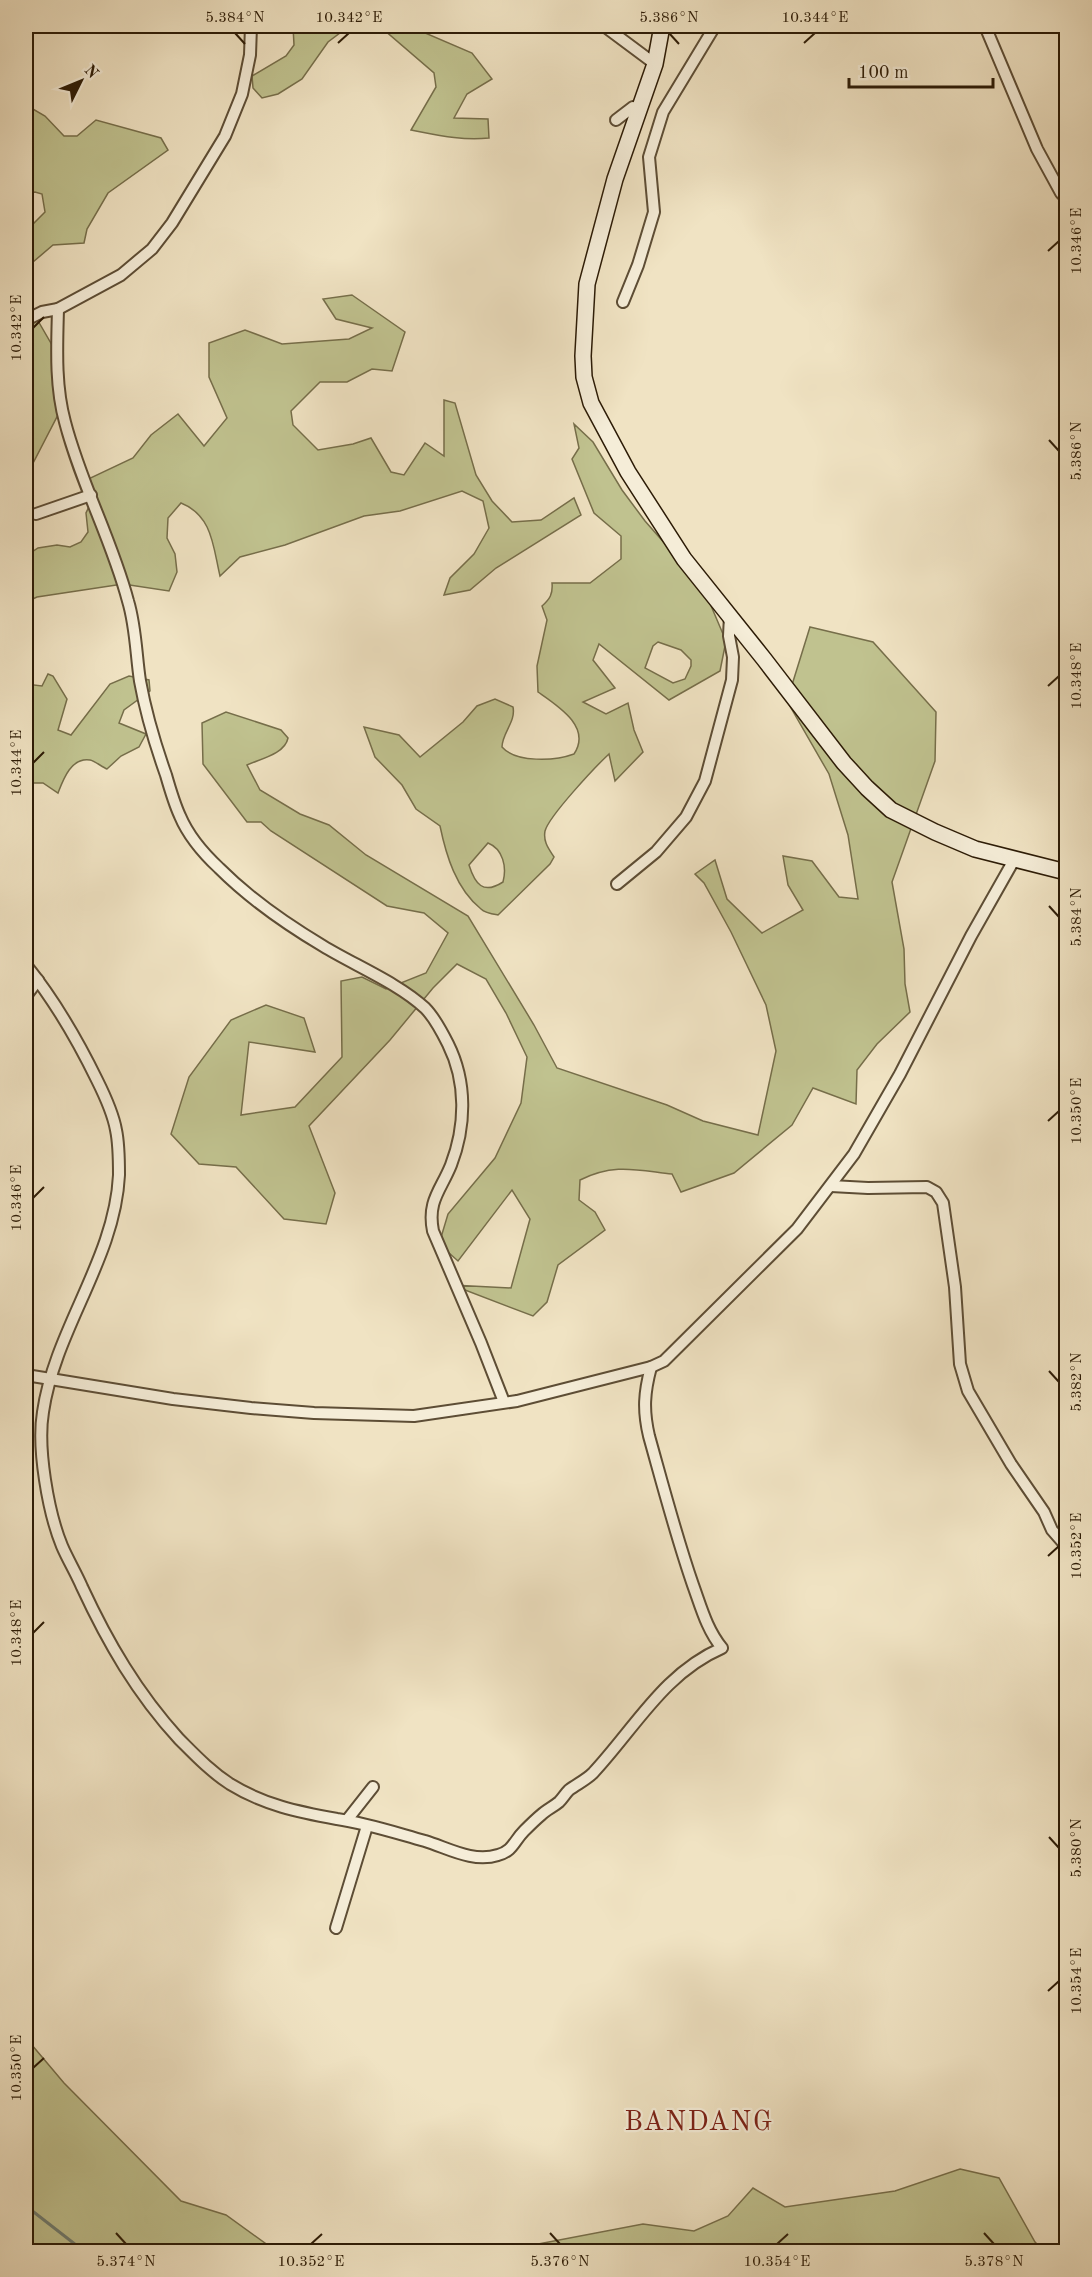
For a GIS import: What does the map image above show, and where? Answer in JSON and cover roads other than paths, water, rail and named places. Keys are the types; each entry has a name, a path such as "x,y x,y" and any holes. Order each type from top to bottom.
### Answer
{"main road":[{"path":"662,26 655,64 615,179 587,284 583,337 584,378 591,403 628,472 684,559 844,763 867,788 891,810 975,849 1066,872"}],"street":[{"path":"26,320 42,312 58,309 134,266 152,249 172,223 225,136 242,94 250,55 251,26"},
{"path":"604,26 655,64"},
{"path":"623,302 638,265 654,212 649,157 663,112 715,26"},
{"path":"985,26 1038,149 1061,193 1066,198"},
{"path":"616,120 633,107 640,110"},
{"path":"58,309 56,352 64,422 113,550 130,605 140,679 150,729 180,818 218,868 271,912 425,1008 449,1045 457,1068 463,1098 463,1124 451,1164 432,1202 430,1216 433,1231 504,1402"},
{"path":"36,514 91,495"},
{"path":"617,884 656,852 686,817 705,781 732,680 730,615"},
{"path":"26,1375 49,1381 184,1401 314,1413 414,1416 561,1391 651,1367 664,1361 797,1229 831,1186 873,1124 971,936 1014,860"},
{"path":"26,965 55,1002 79,1042 104,1095 116,1130 119,1174 114,1215 49,1381 42,1416 43,1463 53,1518 62,1545 100,1626 128,1676 155,1712 187,1746 207,1767 231,1785 268,1804 294,1812 347,1820 470,1856 491,1857 503,1854 512,1849 523,1832 541,1814 560,1800 571,1788 591,1775 642,1712 678,1674 709,1653 722,1648 715,1639 704,1615 689,1573 665,1498 649,1436 645,1418 644,1392 651,1367"},
{"path":"26,996 38,980"},
{"path":"831,1186 927,1187 936,1192 943,1203 955,1287 960,1364 968,1391 1011,1464 1044,1512 1052,1530 1066,1546"},
{"path":"347,1820 373,1787"},
{"path":"336,1928 368,1826"}],"waterway":[{"path":"26,2206 85,2252"}],"district":[{"name":"BANDANG","path":"699,2121"}]}
